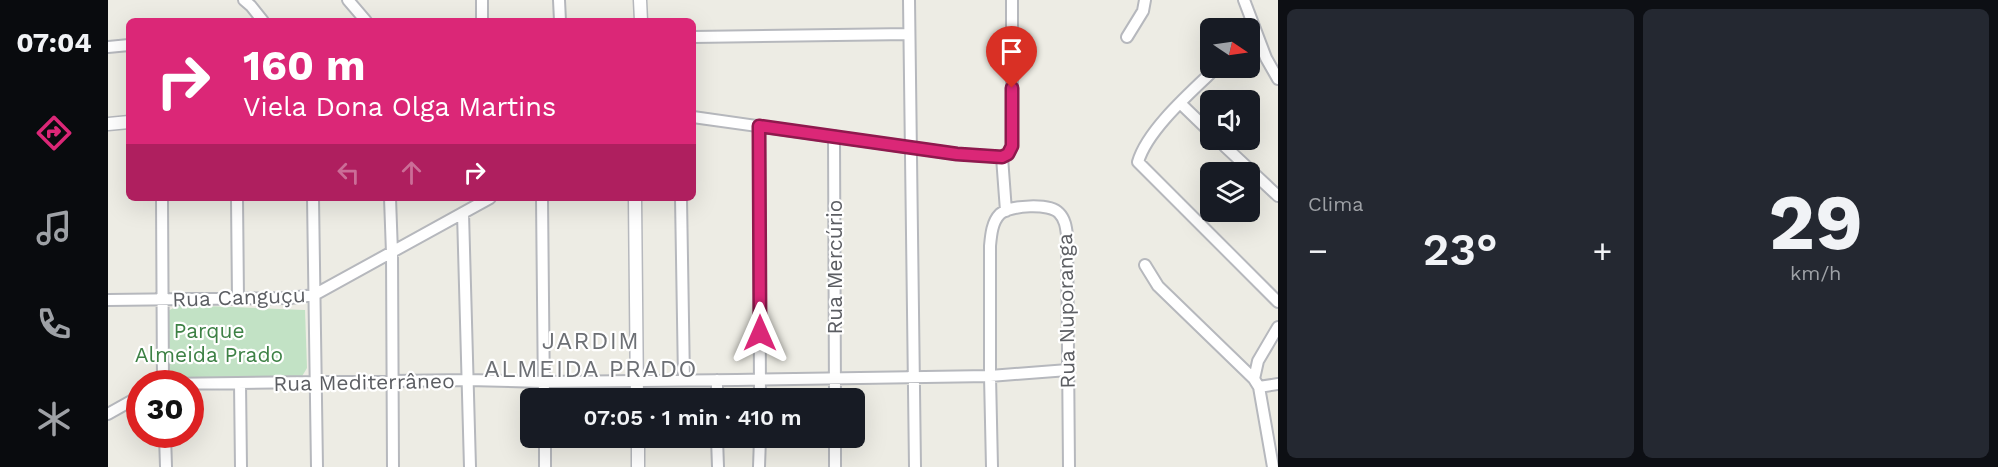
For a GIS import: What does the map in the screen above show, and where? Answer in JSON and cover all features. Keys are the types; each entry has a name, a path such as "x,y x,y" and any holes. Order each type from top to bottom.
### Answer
{"street":[{"path":"244,0 261,18"},
{"path":"348,0 363,18"},
{"path":"482,0 482,18"},
{"path":"559,0 560,18"},
{"path":"640,0 641,18"},
{"path":"909,0 915,467"},
{"path":"696,117 957,154 1002,157 1008,154 1012,146 1012,0"},
{"path":"1127,37 1143,11 1145,0"},
{"path":"1244,0 1248,18"},
{"path":"696,37 909,34"},
{"path":"108,47 126,45"},
{"path":"1260,48 1278,79"},
{"path":"1206,78 1146,142 1138,162 1278,302"},
{"path":"1180,103 1200,122"},
{"path":"108,124 126,122"},
{"path":"759,126 760,388"},
{"name":"Rua Mercúrio","path":"834,136 835,388"},
{"path":"1229,150 1278,196"},
{"path":"992,467 990,246 994,223 999,215 1006,211 1002,157"},
{"path":"162,201 163,370"},
{"path":"237,201 238,299"},
{"path":"313,201 317,467"},
{"path":"390,201 393,467"},
{"name":"Rua Canguçu","path":"108,300 290,298 314,295 485,201"},
{"path":"542,201 543,388"},
{"path":"635,201 637,388"},
{"path":"681,201 684,380"},
{"name":"Rua Nuporanga","path":"1006,211 1044,206 1054,209 1065,222 1069,467"},
{"path":"463,213 470,467"},
{"path":"1145,265 1158,286 1257,383 1278,384"},
{"path":"1274,464 1257,383 1258,361 1278,327"},
{"name":"Rua Mediterrâneo","path":"204,384 468,380 543,382 760,380 990,376 1068,370"},
{"path":"717,380 717,388"},
{"path":"240,384 241,467"},
{"path":"108,414 126,404"},
{"path":"165,448 166,467"},
{"path":"545,448 545,467"},
{"path":"638,448 638,467"},
{"path":"717,448 718,467"},
{"path":"759,467 760,448"},
{"path":"835,448 835,467"}],"shaded area":[{"path":"560,386 632,386 632,388 558,388"}],"green space":[{"name":"Parque Almeida Prado","path":"179,305 305,310 307,368 301,378 204,378 204,370 168,370 166,366 168,311"}],"district":[{"name":"JARDIM ALMEIDA PRADO","path":"591,355"}],"route":[{"path":"760,333 759,126 957,154 1002,157 1011,151 1012,146 1012,88"}]}
